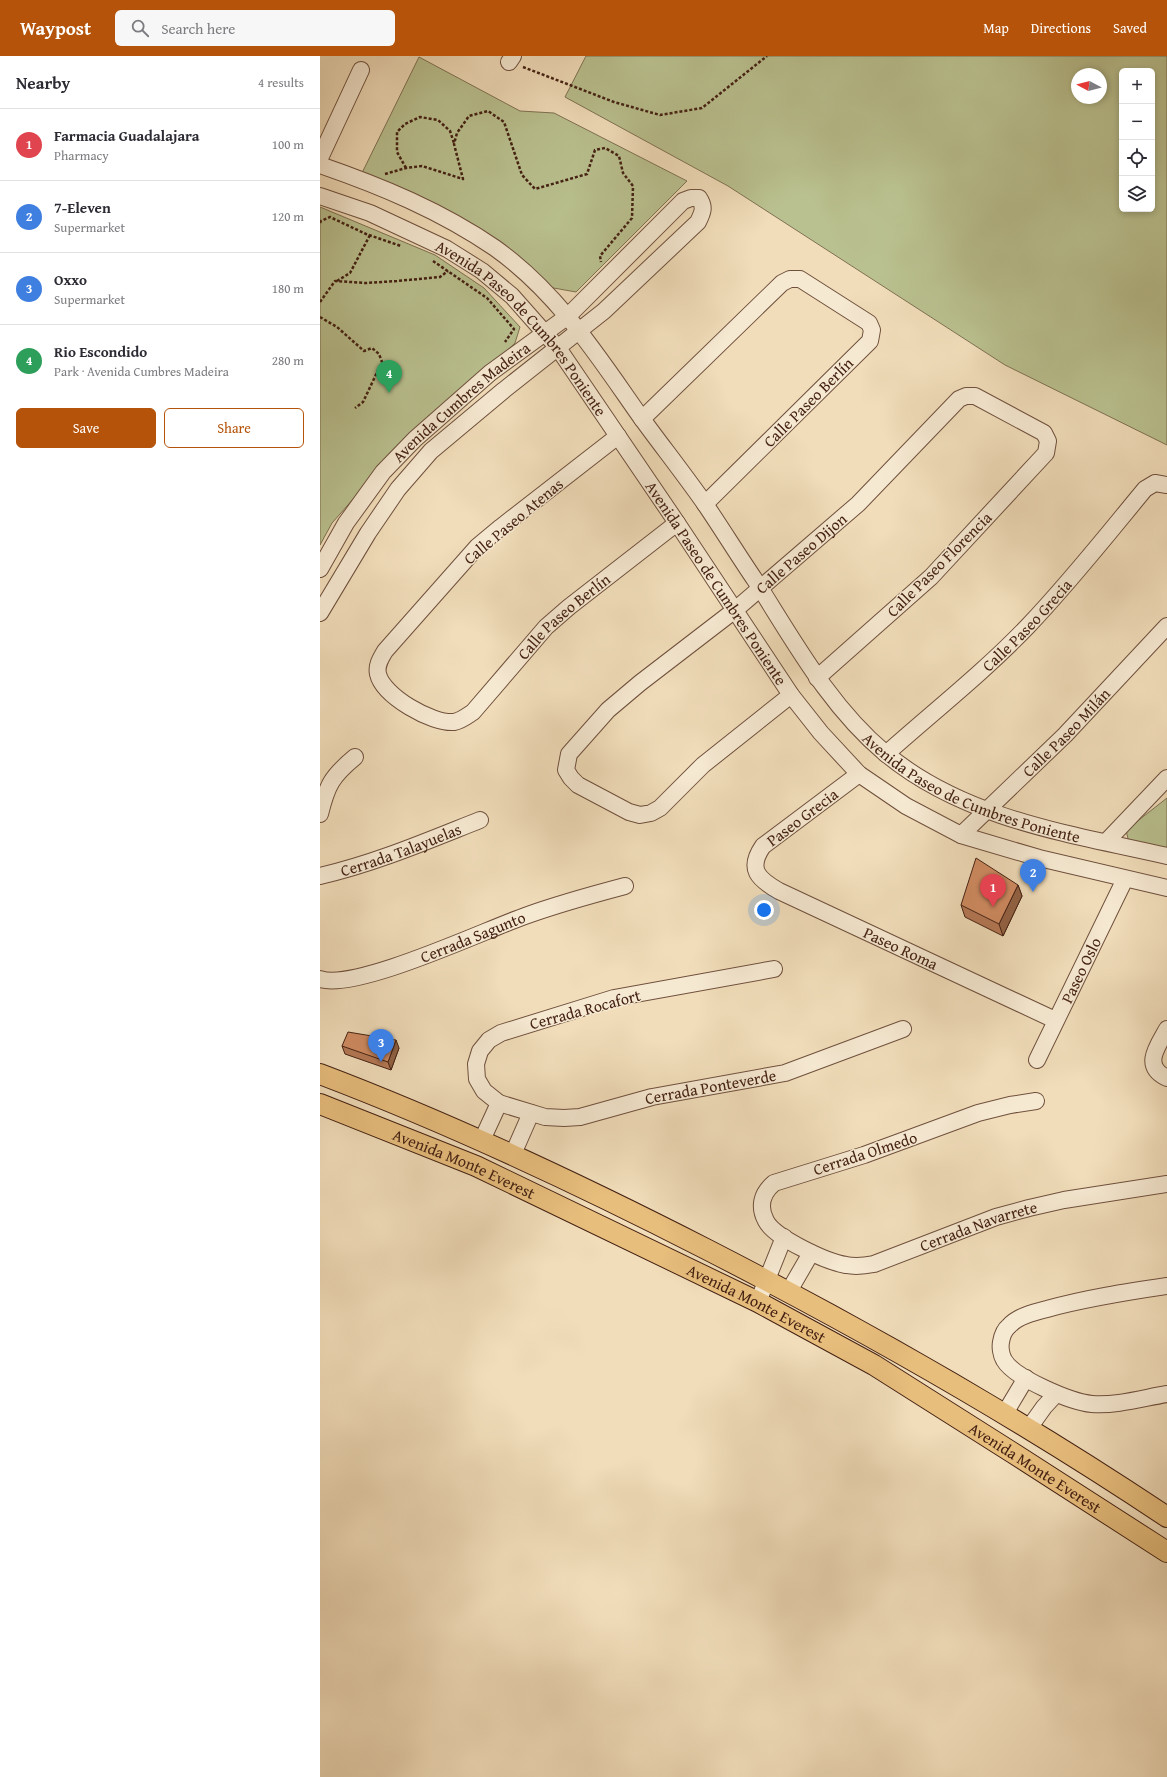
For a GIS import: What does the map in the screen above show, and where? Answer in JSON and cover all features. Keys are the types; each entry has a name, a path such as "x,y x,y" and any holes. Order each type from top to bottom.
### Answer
{"main road":[{"name":"Avenida Monte Everest","path":"320,1074 393,1102 513,1154 617,1203 789,1291 1005,1413 1159,1504 1167,1517"},
{"name":"Avenida Monte Everest","path":"320,1104 476,1166 758,1302 874,1365 1167,1552"},
{"path":"603,1227 617,1203"},
{"path":"874,1365 888,1346"}],"street":[{"path":"320,158 361,70"},
{"name":"Avenida Paseo de Cumbres Poniente","path":"320,165 374,184 457,224 497,250 532,280 568,316 581,331 642,419 705,504 817,678 848,718 886,754 930,785 987,811 1044,828 1167,856"},
{"name":"Avenida Paseo de Cumbres Poniente","path":"320,196 370,213 447,249 482,271 512,296 558,348 677,523 791,695 821,733 859,774 906,806 961,835 1039,858 1167,888"},
{"name":"Avenida Cumbres Madeira","path":"320,569 346,523 383,472 415,439 490,373 568,316 683,201 691,198 699,198 704,204 703,213 698,222 604,311 581,331 504,390 431,451 398,489 372,527 320,613"},
{"name":"Calle Paseo Berlín","path":"642,419 782,283 790,279 800,279 869,322 872,330 870,341 705,504"},
{"name":"Calle Paseo Dijon","path":"791,695 702,765 660,808 651,813 640,815 629,812 578,785 570,778 566,770 569,754 608,710 735,610 858,504 960,399 966,396 975,396 1044,433 1048,441"},
{"name":"Calle Paseo Atenas","path":"462,720 443,721 426,716 410,707 386,688 380,680 378,672 379,661 385,650 477,547 618,436"},
{"name":"Calle Paseo Florencia","path":"817,678 931,577 1046,453 1048,441"},
{"name":"Calle Paseo Grecia","path":"886,754 975,676 1027,626 1063,587 1145,489 1161,484"},
{"name":"Calle Paseo Berlín","path":"462,720 473,712 546,627 568,608 677,523"},
{"name":"Calle Paseo Milán","path":"961,835 1065,735 1167,626"},
{"path":"320,814 324,797 332,780 340,770 355,757"},
{"name":"Paseo Grecia","path":"755,866 757,854 762,846 859,774"},
{"path":"1106,842 1167,778"},
{"name":"Cerrada Talayuelas","path":"320,876 345,870 399,853 480,820"},
{"name":"Paseo Roma","path":"755,866 757,875 766,884 779,891 1055,1020"},
{"name":"Paseo Oslo","path":"1036,1060 1125,879"},
{"name":"Cerrada Sagunto","path":"320,979 341,980 381,970 447,947 524,916 625,886"},
{"name":"Cerrada Rocafort","path":"506,1105 484,1091 477,1079 476,1064 480,1051 489,1040 501,1033 614,998 774,969"},
{"name":"Cerrada Ponteverde","path":"506,1105 545,1117 580,1117 652,1097 784,1073 903,1029"},
{"path":"1167,1029 1156,1048 1153,1065 1156,1071 1167,1078"},
{"name":"Cerrada Olmedo","path":"797,1245 767,1223 762,1211 762,1198 766,1190 774,1183 864,1155 978,1112 1036,1101"},
{"path":"482,1140 506,1105"},
{"path":"513,1154 531,1113"},
{"name":"Cerrada Navarrete","path":"797,1245 846,1265 860,1267 874,1264 996,1217 1029,1208 1064,1200 1167,1184"},
{"path":"758,1302 767,1280 797,1245"},
{"path":"789,1291 797,1245"},
{"path":"1167,1286 1091,1298 1020,1318 1008,1326 1002,1335 1000,1347 1003,1359 1010,1368 1056,1394 1080,1402 1106,1405 1167,1394"},
{"path":"1005,1413 1026,1378"},
{"path":"1029,1428 1044,1407 1056,1394"}],"path":[{"path":"511,59 614,102 660,115 702,108 768,56"},
{"path":"454,144 457,133 469,116 488,111 504,122 522,175 535,189 587,174 595,150 605,148 619,156 623,173 632,186 632,218 600,256 604,280"},
{"path":"374,184 386,172 422,166 463,179 450,131 438,120 420,117 405,124 397,132 397,152 406,168"},
{"path":"320,224 322,221 330,217 370,236 408,249"},
{"path":"320,302 335,281 350,273 370,236"},
{"path":"428,258 487,298 514,329"},
{"path":"335,281 366,283 397,281 440,276 448,271"},
{"path":"320,317 337,327 364,351 372,348 379,354 382,362 376,377 367,390 363,402 355,408"}],"green space":[{"path":"586,56 1167,56 1167,445 1005,365 728,186 565,97"},
{"path":"419,57 520,111 554,113 687,181 576,292 537,285 459,223 360,177"},
{"path":"320,207 435,255 484,288 520,327 515,343 371,479 332,523 320,545"},
{"path":"1167,798 1167,854 1130,847 1126,830"}],"building":[{"path":"976,858 1018,885 999,924 961,905"},
{"path":"348,1032 396,1040 388,1062 342,1046"}],"place":[{"name":"Rio Escondido","path":"389,393"},
{"name":"7-Eleven","path":"1033,892"},
{"name":"Farmacia Guadalajara","path":"993,907"},
{"name":"Oxxo","path":"381,1062"}]}
